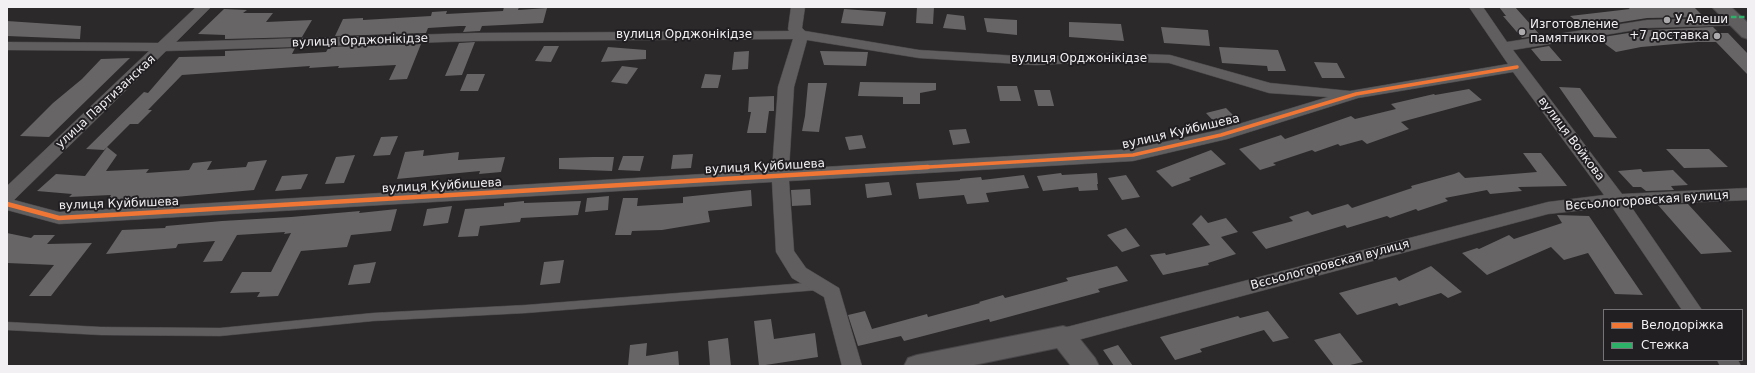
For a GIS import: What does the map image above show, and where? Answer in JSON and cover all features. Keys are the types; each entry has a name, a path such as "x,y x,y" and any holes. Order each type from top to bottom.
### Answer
{"street":[{"name":"улица Партизанская","path":"7,196 204,7"},
{"path":"798,7 795,29 801,35 786,87 780,176 785,252 799,273 832,293 852,366"},
{"name":"вулиця Войкова","path":"1476,7 1517,66 1617,200 1691,309"},
{"path":"1721,7 1744,29"},
{"path":"1504,47 1646,24 1744,29"},
{"name":"вулиця Орджонікідзе","path":"7,46 164,47 474,37 801,35 920,54 1036,61 1112,57 1170,59 1269,88 1356,94"},
{"name":"вулиця Куйбишева","path":"7,204 59,218 1133,155 1220,135 1356,94 1517,66"},
{"name":"Вєсьологоровская вулиця","path":"917,366 1063,336 1548,208 1617,200 1748,194"},
{"path":"1063,336 1086,366"}],"lane":[{"path":"7,326 101,331 220,332 373,316 526,309 821,286"}],"building":[{"path":"504,7 519,7 518,10 547,8 543,23 482,26 480,31 463,32 466,26 460,26 428,28 426,33 335,36 343,19 363,18 363,20 431,16 432,12 447,11 446,14 503,11"},
{"path":"917,7 934,7 933,24 916,23"},
{"path":"1499,7 1515,7 1540,35 1522,38 1503,16 1506,16"},
{"path":"1627,7 1694,7 1704,17 1647,18 1585,28 1570,16 1630,9"},
{"path":"224,9 247,10 243,13 273,13 266,22 312,20 302,37 225,39 225,35 198,34"},
{"path":"844,9 886,12 883,26 841,23"},
{"path":"947,14 964,16 966,30 943,28"},
{"path":"984,18 1017,20 1017,35 987,32"},
{"path":"7,21 81,26 80,39 7,36"},
{"path":"1069,22 1121,24 1124,41 1069,37"},
{"path":"1161,27 1208,30 1210,46 1164,43"},
{"path":"1713,27 1719,33 1728,33 1748,54 1748,75 1716,42 1641,47 1616,52 1597,38 1647,30"},
{"path":"475,42 462,75 445,76 459,43"},
{"path":"421,44 407,79 389,80 396,65 338,68 339,66 309,68 310,66 182,75 148,110 152,110 138,124 130,124 104,150 86,149 144,92 148,93 179,57 225,56 225,51 295,48 292,54 326,52 329,47"},
{"path":"544,46 559,46 551,62 535,61"},
{"path":"1549,46 1562,61 1541,61 1531,49"},
{"path":"608,47 646,50 646,59 601,62"},
{"path":"1219,47 1278,50 1286,71 1268,71 1267,66 1222,63"},
{"path":"749,51 748,69 732,70 734,52"},
{"path":"820,51 868,52 866,66 824,65"},
{"path":"130,58 49,137 20,136 53,103 82,79 101,59"},
{"path":"1314,62 1337,63 1345,78 1322,78"},
{"path":"622,66 638,68 627,84 611,82"},
{"path":"467,74 485,74 478,91 460,91"},
{"path":"705,74 721,75 718,88 701,88"},
{"path":"860,82 936,83 936,90 920,93 920,104 903,104 903,97 858,96"},
{"path":"808,83 827,83 819,132 802,131"},
{"path":"997,86 1017,86 1021,101 1000,101"},
{"path":"1559,87 1580,88 1617,138 1594,137"},
{"path":"1469,89 1482,100 1401,122 1409,129 1367,144 1362,140 1340,146 1338,144 1315,152 1312,150 1273,163 1276,165 1260,170 1239,149 1281,135 1285,139 1351,116 1355,119 1396,109 1391,104 1434,94"},
{"path":"1034,90 1050,90 1054,106 1038,106"},
{"path":"774,96 774,111 769,111 766,133 747,133 751,112 748,112 749,97"},
{"path":"1226,108 1240,122 1219,127 1206,113"},
{"path":"966,129 970,143 953,145 949,130"},
{"path":"862,135 866,148 849,150 845,137"},
{"path":"398,136 390,155 373,156 381,137"},
{"path":"107,147 117,155 106,171 149,169 146,173 189,170 193,163 212,161 207,170 246,167 248,162 267,160 254,190 175,197 108,200 111,195 69,197 72,194 37,191 56,174 85,176"},
{"path":"1666,149 1709,149 1728,167 1684,168"},
{"path":"424,150 423,156 459,152 458,160 505,157 501,172 479,174 480,171 397,179 405,152"},
{"path":"1211,150 1226,164 1189,178 1191,180 1172,187 1156,171"},
{"path":"1523,153 1541,153 1567,186 1518,187 1522,191 1490,194 1487,190 1445,198 1448,201 1418,211 1416,209 1390,218 1387,216 1347,228 1345,225 1266,249 1252,232 1293,221 1289,217 1308,211 1312,215 1348,204 1352,208 1412,188 1411,186 1459,172 1465,178 1537,172"},
{"path":"693,154 691,168 671,169 673,155"},
{"path":"355,155 344,183 325,184 336,157"},
{"path":"623,156 644,156 640,171 618,170"},
{"path":"614,157 612,171 559,169 559,158"},
{"path":"1641,169 1643,172 1673,170 1688,185 1671,186 1674,190 1646,191 1641,187 1633,187 1618,171"},
{"path":"1061,173 1062,175 1097,173 1098,190 1079,191 1078,187 1043,191 1037,176"},
{"path":"308,174 301,189 275,191 282,176"},
{"path":"1024,175 1029,188 986,193 989,202 967,204 964,195 919,199 916,183 981,177 982,180"},
{"path":"1126,175 1140,197 1122,200 1108,178"},
{"path":"889,182 892,195 867,198 865,184"},
{"path":"810,189 811,205 792,206 791,190"},
{"path":"751,190 752,206 708,211 710,222 662,230 632,231 631,235 615,235 623,198 638,198 637,206 683,203 683,197"},
{"path":"609,196 608,210 585,212 587,198"},
{"path":"524,201 524,203 581,201 578,215 521,218 520,222 480,226 478,236 458,237 465,209 504,206 504,203"},
{"path":"1688,204 1732,252 1701,254 1658,205"},
{"path":"452,206 448,223 423,226 427,209"},
{"path":"397,209 391,231 351,235 347,247 301,251 278,296 257,297 260,292 230,293 242,272 271,272 291,233 284,234 285,232 237,235 222,261 203,262 215,241 178,244 176,248 106,254 122,230 165,228 166,226 222,221 360,211 359,213"},
{"path":"1201,215 1208,223 1226,218 1238,232 1221,237 1236,254 1208,263 1209,265 1163,275 1150,255 1165,253 1166,255 1210,245 1192,224"},
{"path":"1557,215 1589,216 1643,295 1615,294 1588,253 1564,260 1551,247 1487,275 1462,253 1477,248 1479,249 1509,235 1514,239 1562,223"},
{"path":"1126,228 1140,246 1122,252 1107,235"},
{"path":"7,233 31,238 34,235 55,235 47,244 92,243 51,296 29,296 54,265 7,263"},
{"path":"564,260 560,283 540,285 544,262"},
{"path":"376,262 370,283 348,285 354,265"},
{"path":"1117,266 1128,281 1098,289 1100,292 990,322 989,319 904,341 901,336 858,346 848,315 865,311 872,329 927,314 928,317 980,303 979,302 1003,295 1005,298 1068,281 1066,278"},
{"path":"1431,266 1462,292 1448,298 1441,293 1399,306 1397,303 1357,315 1339,293 1396,277 1399,281"},
{"path":"1268,311 1289,338 1273,342 1264,330 1200,349 1202,352 1175,360 1160,337 1238,316 1240,318"},
{"path":"771,319 774,339 815,333 818,357 759,366 754,321"},
{"path":"1340,333 1363,362 1346,366 1334,366 1314,340"},
{"path":"728,338 731,366 710,366 708,341"},
{"path":"647,343 646,356 678,351 679,366 628,366 630,345"},
{"path":"1118,345 1133,366 1114,366 1103,350"}],"marked path":[{"path":"1731,17 1748,17"}],"cycle path":[{"path":"7,204 59,218 1133,155 1221,135 1356,94 1517,67"}],"place":[{"name":"У Алеши","path":"1667,20"},
{"name":"Изготовление памятников","path":"1522,32"},
{"name":"+7 доставка","path":"1717,36"}]}
